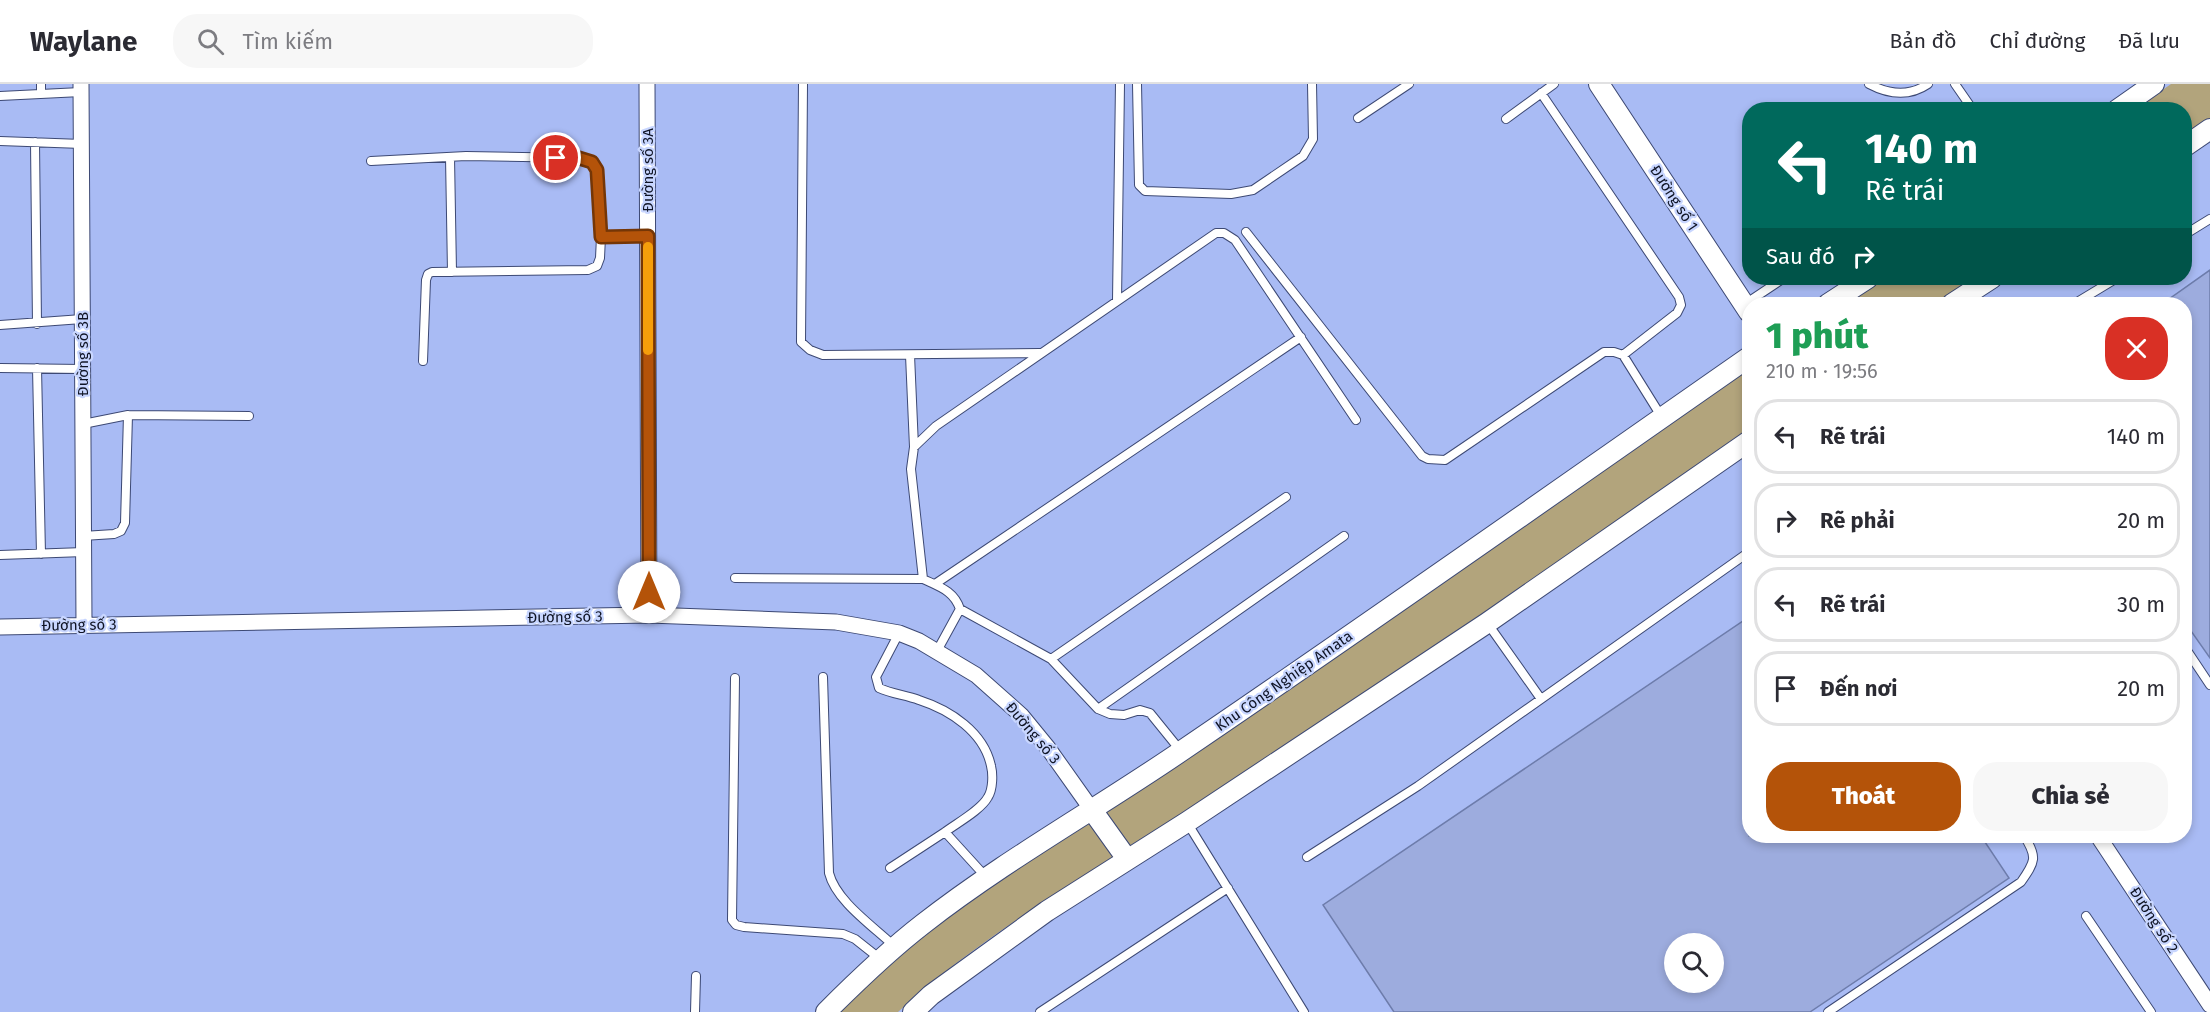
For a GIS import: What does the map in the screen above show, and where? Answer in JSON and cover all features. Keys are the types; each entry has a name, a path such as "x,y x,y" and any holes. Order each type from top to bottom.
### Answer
{"street":[{"name":"Đường số 3A","path":"647,84 649,615"},
{"name":"Đường số 1","path":"1599,84 1742,300"},
{"path":"2128,102 2154,84"},
{"name":"Đường số 3B","path":"81,88 84,624"},
{"path":"2192,141 2210,129"},
{"path":"1838,297 1857,285"},
{"path":"1963,297 1981,285"},
{"name":"Khu Công Nghiệp Amata","path":"826,1012 888,953 924,923 987,878 1181,752 1742,362"},
{"path":"913,1012 931,995 1047,911 1187,822 1487,623 1742,446"},
{"name":"Đường số 3","path":"0,627 649,615 836,622 899,633 938,651 976,675 1021,715 1048,748 1092,810"},
{"path":"1092,810 1127,859"},
{"name":"Đường số 2","path":"2103,843 2210,1005"}],"lane":[{"path":"41,84 41,94"},
{"path":"803,84 801,342 810,350 823,355 1041,353"},
{"path":"1117,301 1120,84"},
{"path":"1137,84 1139,185 1145,191 1231,194 1253,190 1303,156 1313,139 1312,84"},
{"path":"1358,118 1409,84"},
{"path":"1506,119 1554,84"},
{"path":"1869,84 1880,90 1894,93 1914,91 1928,84"},
{"path":"1955,84 1967,102"},
{"path":"0,96 41,94 81,88"},
{"path":"1541,93 1678,297 1681,305 1677,313 1623,355"},
{"path":"0,141 82,144"},
{"path":"35,142 37,324"},
{"path":"450,157 452,272"},
{"path":"371,161 450,157 579,158 592,162 597,170 601,237 600,258 597,266 588,270 432,272 428,274 423,361"},
{"path":"2192,230 2210,219"},
{"path":"914,447 936,426 1216,232 1224,233 1235,240 1356,420"},
{"path":"1246,232 1422,456 1428,459 1445,460 1604,352 1623,355 1662,418"},
{"path":"601,237 648,236"},
{"path":"1761,297 1775,285"},
{"path":"2085,297 2105,285"},
{"path":"0,325 82,319"},
{"path":"935,584 1301,337"},
{"path":"910,355 914,447 911,469 923,579"},
{"path":"0,368 83,369"},
{"path":"37,368 41,554"},
{"path":"83,424 128,415 249,416"},
{"path":"83,536 114,534 121,531 125,523 128,415"},
{"path":"1051,659 1286,497"},
{"path":"1098,709 1344,536"},
{"path":"0,555 84,552"},
{"path":"1306,857 1418,786 1742,557"},
{"path":"735,578 923,579 946,590 956,599 960,609 1051,659 1098,709 1117,715 1140,710 1150,713 1181,752"},
{"path":"938,651 960,609"},
{"path":"1487,623 1540,699"},
{"path":"890,868 983,804 989,796 992,769 984,745 957,719 921,700 879,688 876,677 899,633"},
{"path":"2192,658 2210,685"},
{"path":"823,677 832,884 888,953"},
{"path":"735,678 732,920 736,925 744,927 843,934 888,953"},
{"path":"1187,822 1304,1012"},
{"path":"945,832 987,878"},
{"path":"1828,1012 2021,882 2033,865 2034,855 2029,843"},
{"path":"1040,1012 1228,888"},
{"path":"2086,916 2151,1012"},
{"path":"695,1012 696,976"}],"shaded area":[{"path":"0,84 2210,84 2210,1012 0,1012"},
{"path":"2171,84 2210,84 2210,118 2192,130 2192,102 2145,102"},
{"path":"1875,285 1964,285 1946,297 1856,297"},
{"path":"1742,374 1742,434 1481,616 1181,815 1126,848 1102,814 1188,759"},
{"path":"1093,821 1117,854 977,948 898,1012 840,1012 894,961 948,917"}],"building":[{"path":"2210,270 2210,658 2192,632 2192,297 2172,297 2192,285"},
{"path":"1742,622 1742,843 1986,843 2009,878 1810,1012 1394,1012 1323,905"}],"slow traffic":[{"path":"648,247 648,350"}],"route":[{"path":"556,158 579,158 592,162 597,170 601,237 648,236 649,592"}]}
